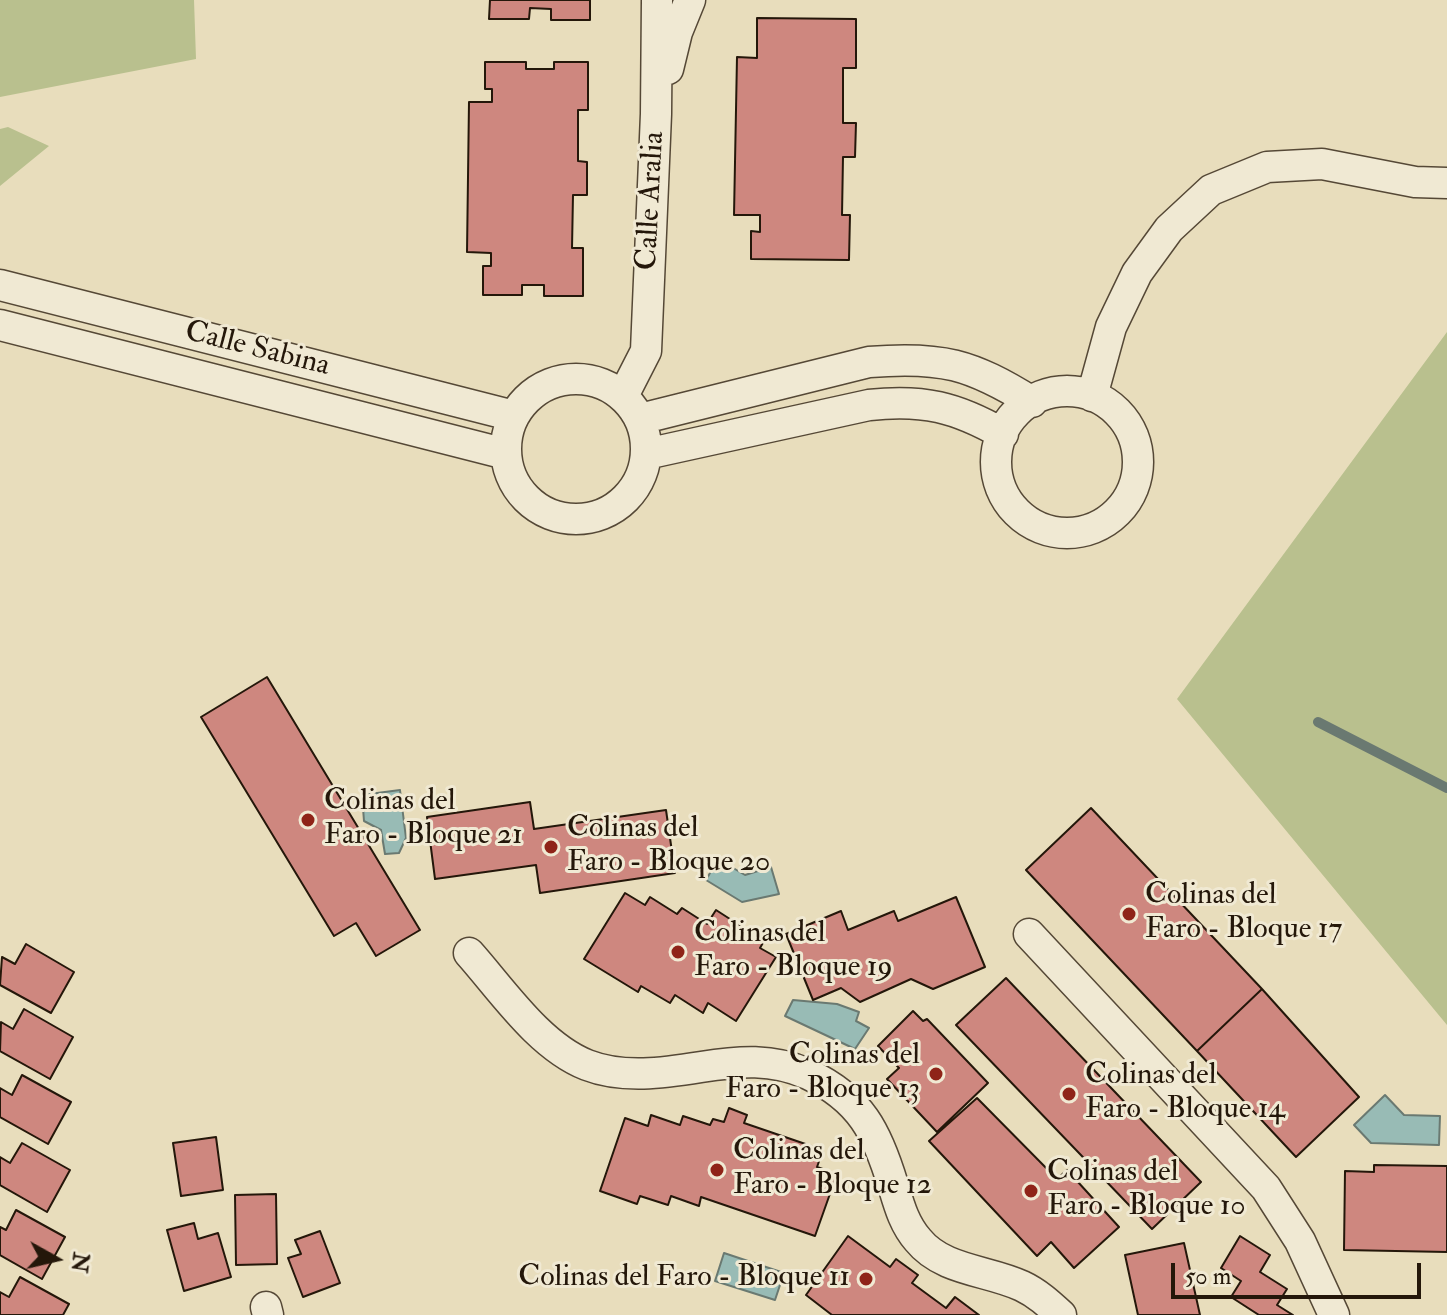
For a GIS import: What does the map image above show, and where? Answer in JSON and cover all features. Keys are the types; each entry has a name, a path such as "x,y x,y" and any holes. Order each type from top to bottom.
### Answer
{"street":[{"name":"Calle Aralia","path":"631,407 646,351 656,114 657,0"},
{"path":"656,114 677,32 690,0"},
{"path":"1092,396 1111,327 1137,273 1169,229 1211,190 1267,167 1322,164 1415,182 1447,183"},
{"name":"Calle Sabina","path":"0,285 514,416"},
{"name":"Calle Sabina","path":"0,325 506,454"},
{"path":"631,407 869,362 908,359 949,363 993,378 1032,402"},
{"path":"583,378 605,384 631,407 646,436 646,454 637,484 622,503 601,515 577,520 553,515 531,504 515,485 507,465 506,442 514,416 523,402 540,388 561,379 583,378"},
{"path":"1070,391 1092,396 1115,409 1130,429 1138,450 1138,472 1131,494 1118,512 1100,525 1079,533 1056,533 1035,526 1017,513 1004,495 997,471 998,447 1003,434 1015,415 1046,394 1070,391"},
{"path":"646,454 869,405 903,402 943,407 974,417 1003,434"},
{"path":"1029,934 1266,1188 1300,1241 1334,1315"},
{"path":"469,953 546,1040 586,1065 614,1071 657,1074 744,1061 775,1063 808,1075 838,1091 863,1115 881,1145 904,1221 920,1243 941,1259 1021,1286 1061,1315"}],"green space":[{"path":"0,0 194,0 196,59 0,97"},
{"path":"8,127 49,146 0,186 0,129"},
{"path":"1447,332 1447,1025 1177,699"}],"water":[{"path":"400,790 406,838 399,853 385,854 381,830 364,821 362,795"},
{"path":"718,859 745,875 771,867 779,894 742,902 706,880"},
{"path":"793,1000 837,1004 859,1012 856,1021 869,1028 855,1049 785,1016"},
{"path":"1385,1095 1404,1115 1440,1116 1439,1145 1371,1143 1354,1125"},
{"path":"724,1253 784,1273 775,1300 715,1281"}],"building":[{"path":"490,0 590,0 590,20 551,20 551,9 530,8 529,19 489,19"},
{"path":"757,18 856,19 856,68 843,68 843,123 856,123 855,157 843,157 842,215 850,215 849,260 751,259 751,231 760,232 760,215 734,215 737,57 757,58"},
{"path":"485,62 526,62 526,69 554,69 554,62 588,62 588,110 578,110 578,161 587,162 587,195 573,195 572,248 583,248 583,296 544,296 544,285 522,285 522,295 483,295 483,266 491,266 491,253 467,252 469,102 492,102 492,89 485,89"},
{"name":"Colinas del Faro - Bloque 21","path":"267,677 420,930 376,956 356,923 334,936 201,717"},
{"name":"Colinas del Faro - Bloque 20","path":"530,802 534,829 666,810 675,873 540,893 536,865 435,879 427,817"},
{"name":"Colinas del Faro - Bloque 17","path":"1091,808 1262,989 1197,1051 1026,870"},
{"name":"Colinas del Faro - Bloque 19","path":"625,893 645,905 650,897 677,914 682,908 707,924 716,910 764,941 760,948 776,957 736,1021 708,1003 703,1013 675,995 670,1003 641,986 638,992 584,959"},
{"path":"956,897 985,967 933,989 911,979 860,1002 841,988 813,1000 786,934 841,911 848,930 894,911 898,921"},
{"path":"26,944 74,972 51,1013 0,985 2,957 15,964"},
{"name":"Colinas del Faro - Bloque 14","path":"1006,978 1201,1182 1152,1229 956,1025"},
{"path":"1262,989 1359,1097 1296,1157 1197,1051"},
{"path":"24,1009 73,1037 50,1079 0,1051 1,1022 13,1029"},
{"name":"Colinas del Faro - Bloque 13","path":"913,1011 923,1021 927,1019 988,1083 937,1132 887,1079 899,1068 878,1046"},
{"path":"22,1075 71,1102 48,1144 0,1117 0,1088 12,1095"},
{"name":"Colinas del Faro - Bloque 10","path":"977,1098 1057,1179 1067,1170 1119,1227 1074,1268 1051,1242 1037,1256 929,1141"},
{"name":"Colinas del Faro - Bloque 12","path":"729,1108 747,1115 744,1123 823,1150 817,1167 837,1174 815,1236 701,1197 699,1206 671,1196 668,1205 640,1196 637,1204 600,1191 625,1118 648,1126 651,1115 680,1125 683,1116 710,1125 713,1119 724,1122"},
{"path":"216,1137 223,1190 181,1196 173,1143"},
{"path":"22,1143 70,1170 47,1212 0,1185 0,1157 10,1163"},
{"path":"1374,1165 1447,1166 1447,1252 1344,1250 1345,1171 1374,1172"},
{"path":"276,1194 277,1264 236,1265 235,1195"},
{"path":"16,1210 65,1237 42,1279 0,1255 0,1227 6,1230"},
{"path":"194,1223 198,1239 218,1233 231,1277 184,1291 167,1230"},
{"path":"320,1231 340,1283 303,1297 288,1258 301,1254 295,1240"},
{"name":"Colinas del Faro - Bloque 11","path":"848,1236 890,1267 896,1259 918,1275 912,1283 946,1308 955,1297 979,1315 832,1315 806,1295"},
{"path":"1240,1236 1270,1255 1260,1272 1287,1289 1277,1305 1293,1315 1259,1315 1231,1297 1241,1281 1221,1268"},
{"path":"1184,1243 1200,1315 1138,1315 1125,1255"},
{"path":"20,1277 69,1304 63,1315 0,1315 0,1292 9,1297"}],"waterway":[{"path":"1318,722 1447,788"}],"place":[{"name":"Colinas del Faro - Bloque 21","path":"308,820"},
{"name":"Colinas del Faro - Bloque 20","path":"551,847"},
{"name":"Colinas del Faro - Bloque 17","path":"1129,914"},
{"name":"Colinas del Faro - Bloque 19","path":"678,952"},
{"name":"Colinas del Faro - Bloque 13","path":"936,1074"},
{"name":"Colinas del Faro - Bloque 14","path":"1069,1094"},
{"name":"Colinas del Faro - Bloque 12","path":"717,1170"},
{"name":"Colinas del Faro - Bloque 10","path":"1031,1191"},
{"name":"Colinas del Faro - Bloque 11","path":"866,1279"}]}
